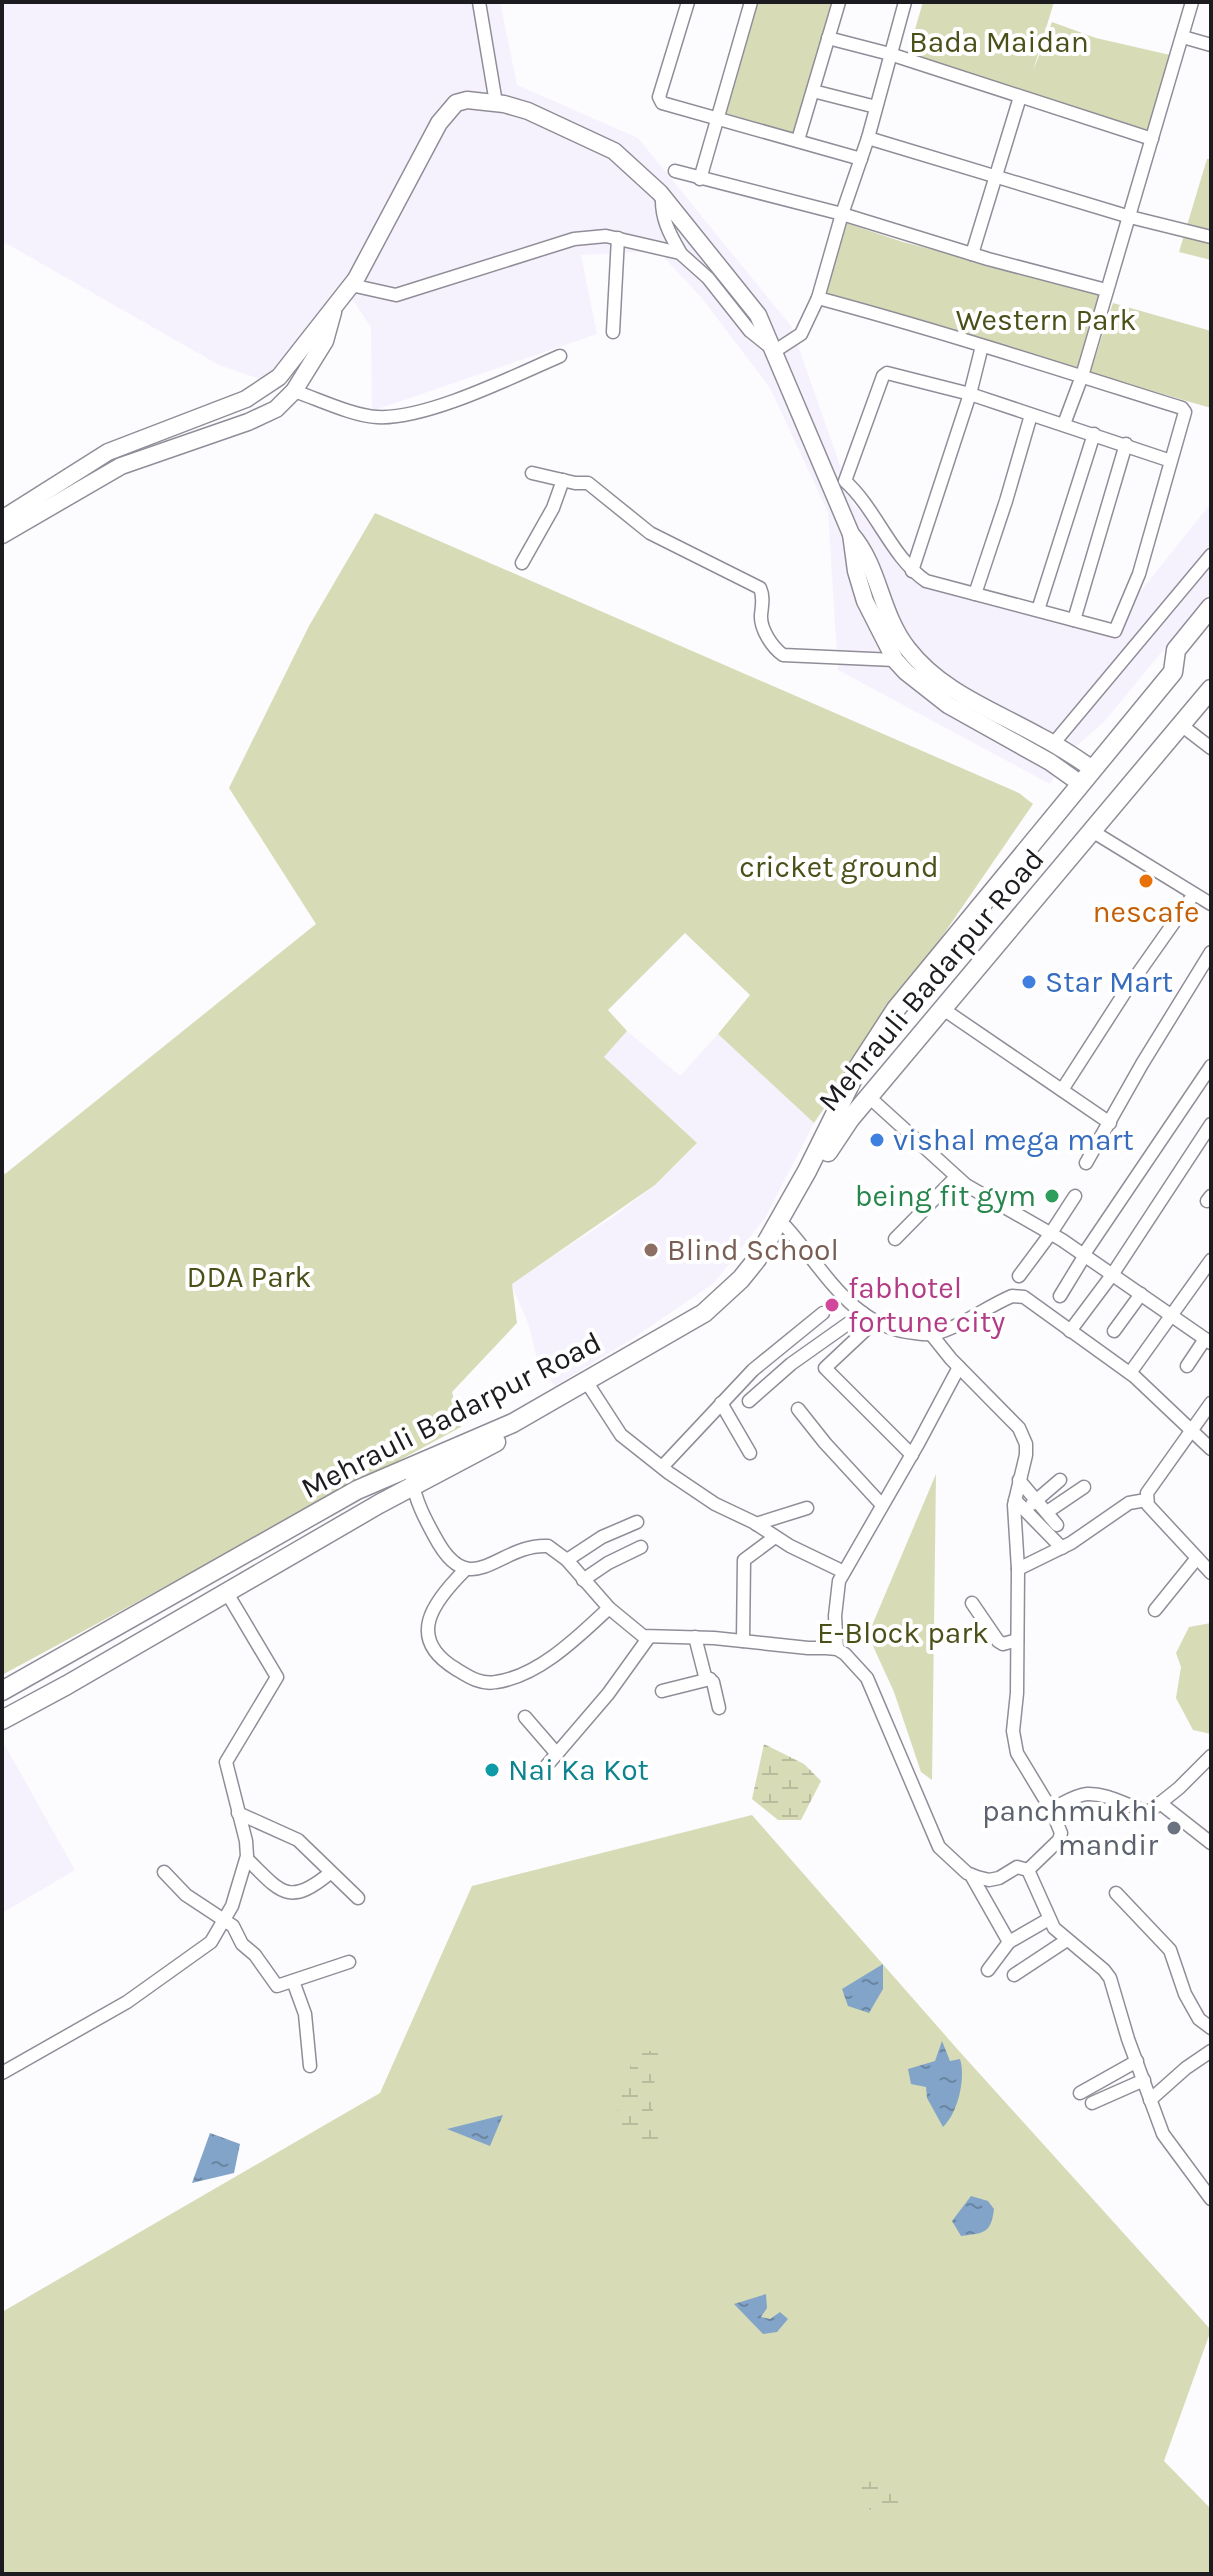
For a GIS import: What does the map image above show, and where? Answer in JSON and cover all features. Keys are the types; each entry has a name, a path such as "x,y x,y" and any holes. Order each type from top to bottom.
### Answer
{"main road":[{"name":"Mehrauli Badarpur Road","path":"2,1720 227,1593 412,1477 696,1329 751,1283 786,1227 844,1114 859,1066 896,1009 1173,672 1176,650 1211,607"},
{"name":"Mehrauli Badarpur Road","path":"589,1386 704,1313 741,1279 757,1259 844,1114 869,1097 1211,689"},
{"name":"Mehrauli Badarpur Road","path":"2,1691 357,1490 412,1477"}],"street":[{"path":"479,2 496,103"},
{"path":"688,2 659,97 662,103 861,159"},
{"path":"700,179 751,2"},
{"path":"798,140 839,2"},
{"path":"775,351 801,334 818,298 868,138 904,2"},
{"path":"1064,424 1082,376 1192,2"},
{"path":"1183,37 1211,45"},
{"path":"828,38 890,54 1152,139"},
{"path":"813,91 876,107"},
{"path":"972,254 1020,97"},
{"path":"2,519 108,452 262,391 279,377 315,329 333,312 351,285 439,123 456,103 467,100 496,103 528,111 614,151 662,196 750,305 775,351 851,534 868,559 889,619 916,658 945,684 1053,744 1087,776"},
{"path":"868,138 1130,217 1211,237"},
{"path":"675,171 842,214 972,254 1106,290"},
{"path":"662,196 666,228 680,253 708,278 750,331 775,351"},
{"path":"351,285 388,296 396,295 574,239 606,236 680,253"},
{"path":"613,332 618,238"},
{"path":"818,298 899,320 1184,409 1138,580 1115,631"},
{"path":"2,535 121,466 248,422 276,409 294,391 325,341 333,312"},
{"path":"912,571 970,394 982,346"},
{"path":"294,391 372,416 395,416 426,410 560,356"},
{"path":"1132,650 1115,631 926,581 912,571 861,495 845,481 884,374 970,394 1171,461"},
{"path":"975,594 1031,415"},
{"path":"1038,610 1094,434"},
{"path":"1074,620 1126,444"},
{"path":"532,473 588,483 650,533 760,588 763,628 783,655 895,660"},
{"path":"522,563 553,508 563,480"},
{"path":"851,534 852,552 865,601 895,660 933,696 1050,762 1087,776"},
{"path":"1053,744 1211,555"},
{"path":"1181,725 1211,748"},
{"path":"1092,831 1211,904"},
{"path":"1062,1090 1127,989 1194,894"},
{"path":"1086,1163 1211,952"},
{"path":"943,1009 1110,1123"},
{"path":"1060,1296 1084,1254 1211,1066"},
{"path":"869,1097 972,1190 1084,1254 1208,1341 1187,1366"},
{"path":"1070,1331 1112,1275 1211,1124"},
{"path":"895,1239 956,1177"},
{"path":"1019,1276 1075,1196"},
{"path":"786,1227 836,1290 874,1322 903,1332 931,1334 958,1324 987,1307 1018,1295 1024,1297 1130,1373 1211,1449"},
{"path":"1130,1373 1211,1260"},
{"path":"1114,1331 1141,1294"},
{"path":"662,1467 765,1359 823,1313"},
{"path":"749,1401 791,1364 863,1313"},
{"path":"874,1322 825,1368 912,1455"},
{"path":"931,1334 1023,1434 1026,1455 1015,1500 1018,1569 1015,1742 1017,1753 1051,1809 1061,1837 1028,1870"},
{"path":"837,1649 835,1600 839,1581 959,1367"},
{"path":"589,1386 621,1435 694,1491 844,1572"},
{"path":"721,1403 750,1453"},
{"path":"1211,1403 1147,1493 1146,1500 1211,1573"},
{"path":"798,1409 882,1505"},
{"path":"412,1477 418,1504 443,1553 465,1570"},
{"path":"1019,1480 1057,1525"},
{"path":"1026,1511 1060,1480"},
{"path":"1047,1512 1084,1487"},
{"path":"1015,1500 1062,1548"},
{"path":"1018,1569 1062,1548 1129,1503 1146,1500"},
{"path":"756,1524 807,1508"},
{"path":"567,1560 602,1537 637,1522"},
{"path":"743,1641 744,1560 775,1537"},
{"path":"609,1608 540,1664 499,1682 479,1682 438,1656 431,1648 428,1636 433,1608 441,1594 465,1570 542,1545 554,1549 567,1560 609,1608 639,1634 837,1649 867,1678 939,1847 971,1875 1018,1972 1067,1940"},
{"path":"583,1580 608,1563 641,1547"},
{"path":"1155,1610 1197,1558"},
{"path":"2,2073 148,1988 202,1951 211,1942 232,1906 247,1859 246,1841 226,1762 277,1677 227,1593"},
{"path":"972,1603 998,1641 1003,1644 1017,1640"},
{"path":"542,1771 608,1694 649,1637"},
{"path":"695,1637 705,1676 713,1682 719,1708"},
{"path":"662,1691 710,1679"},
{"path":"525,1717 557,1754"},
{"path":"1051,1809 1085,1794 1116,1800 1146,1812 1211,1756"},
{"path":"1160,1803 1211,1843"},
{"path":"238,1813 291,1836 358,1898"},
{"path":"247,1859 276,1888 286,1892 312,1888 330,1873"},
{"path":"971,1875 989,1880 1017,1867 1028,1870"},
{"path":"1028,1870 1049,1919 1067,1940 1110,1978 1163,2134 1211,2199"},
{"path":"164,1872 186,1895 233,1926 242,1944 255,1955 277,1986 349,1962"},
{"path":"1116,1893 1170,1950 1180,1984 1190,2004 1199,2019 1211,2028"},
{"path":"988,1970 1006,1945 1049,1919"},
{"path":"293,1981 305,2014 310,2066"},
{"path":"1150,2100 1186,2068 1211,2051"},
{"path":"1080,2093 1137,2061"},
{"path":"1092,2103 1144,2080"}],"shaded area":[{"path":"2,2 500,2 517,85 638,138 791,326 854,505 925,573 1108,632 1211,503 1211,592 1104,722 1073,749 1050,784 838,670 828,512 770,388 701,297 658,251 581,255 597,334 372,411 371,327 343,286 318,343 277,385 219,365 2,241"},
{"name":"Blind School","path":"627,1031 680,1076 718,1034 814,1123 765,1218 714,1283 632,1339 555,1386 539,1366 528,1323 511,1284 616,1215 655,1185 697,1144 604,1057"},
{"path":"2,1745 75,1870 2,1913"}],"green space":[{"path":"757,2 843,2 803,138 724,116"},
{"name":"Bada Maidan","path":"923,2 1054,2 1033,71 1052,22 1096,38 1170,55 1149,130 915,56 920,46 911,43"},
{"path":"1207,159 1211,159 1211,260 1179,252"},
{"name":"Western Park","path":"843,222 903,242 1102,293 1079,373 823,296"},
{"path":"1113,303 1211,331 1211,408 1090,373"},
{"name":"DDA Park","path":"375,513 1019,793 1033,804 814,1123 718,1034 750,995 685,933 608,1010 627,1031 604,1057 697,1143 655,1185 512,1284 517,1323 452,1392 461,1427 2,1675 2,1172 5,1174 316,924 229,788 309,626"},
{"name":"E-Block park","path":"936,1474 932,1780 921,1772 894,1692 868,1635"},
{"path":"1211,1623 1211,1734 1193,1730 1176,1698 1181,1667 1176,1653 1189,1627"},
{"path":"764,1744 804,1764 821,1781 801,1820 778,1820 752,1799"},
{"path":"752,1815 959,2051 1211,2330 1164,2461 1211,2509 1211,2574 2,2574 2,2312 380,2093 472,1886"},
{"path":"635,2050 666,2052 652,2095 654,2114 664,2140 648,2154 612,2129"},
{"path":"884,2481 899,2492 900,2500 891,2517 870,2510 854,2494 859,2482"}],"water":[{"path":"883,1964 883,1989 869,2013 848,2006 842,1989"},
{"path":"942,2041 950,2061 960,2059 962,2067 957,2104 943,2127 927,2098 926,2087 911,2084 908,2069 935,2061"},
{"path":"503,2115 490,2146 447,2129"},
{"path":"210,2133 240,2144 234,2173 192,2183"},
{"path":"971,2196 988,2201 994,2209 993,2217 985,2231 961,2236 952,2221"},
{"path":"766,2294 767,2308 761,2317 770,2319 780,2312 788,2319 777,2332 763,2334 734,2304"}],"place":[{"name":"nescafe","path":"1146,881"},
{"name":"Star Mart","path":"1029,982"},
{"name":"vishal mega mart","path":"877,1140"},
{"name":"being fit gym","path":"1052,1196"},
{"name":"Blind School","path":"651,1250"},
{"name":"fabhotel fortune city","path":"832,1305"},
{"name":"Nai Ka Kot","path":"492,1770"},
{"name":"panchmukhi mandir","path":"1174,1828"}],"park label":[{"name":"cricket ground","path":"839,867"}]}
